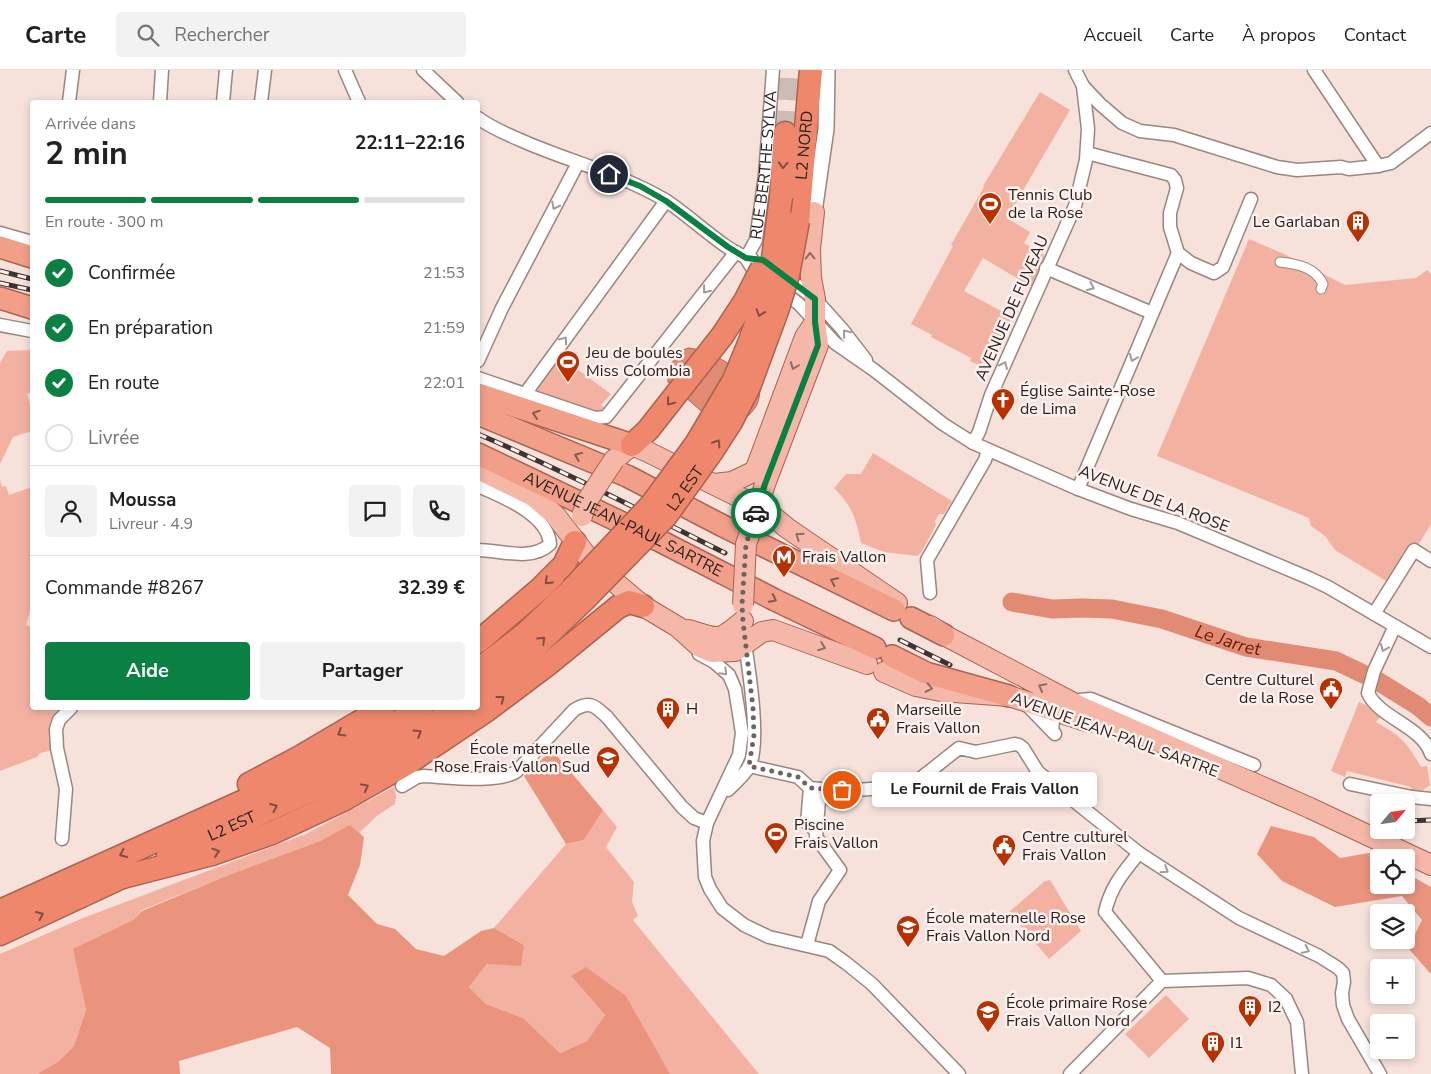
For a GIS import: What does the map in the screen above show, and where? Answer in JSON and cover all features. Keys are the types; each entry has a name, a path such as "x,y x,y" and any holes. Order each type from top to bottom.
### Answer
{"highway":[{"name":"L2 NORD","path":"806,217 810,70"},
{"path":"806,217 818,70"},
{"name":"L2 NORD","path":"781,197 785,133"},
{"path":"480,395 632,445 653,424 722,336 755,285 766,257 781,197"},
{"name":"L2 EST","path":"480,691 536,646 652,504 696,444 734,380 763,304 772,266 781,197"},
{"name":"L2 EST","path":"480,668 578,594 666,516 711,453 749,387 777,311 806,217"},
{"path":"0,247 30,255"},
{"path":"0,256 30,264"},
{"path":"0,297 30,304"},
{"path":"0,297 30,307"},
{"name":"AVENUE JEAN-PAUL SARTRE","path":"480,415 627,476 723,526 904,611 944,635"},
{"name":"AVENUE JEAN-PAUL SARTRE","path":"480,455 660,541 775,600 879,660 1016,698"},
{"path":"480,640 540,589 564,565 575,542"},
{"path":"119,878 212,854 272,833 343,800 408,763 487,710 618,607 629,602 643,606"},
{"path":"167,834 254,781 300,757 380,710"},
{"name":"L2 EST","path":"0,910 326,764 419,710"},
{"name":"L2 EST","path":"0,934 205,838 335,780 384,754 455,710"}],"main road":[{"path":"745,644 743,613 746,544 750,512 818,345 806,217"},
{"path":"714,484 732,482 755,471 805,337 815,322"},
{"path":"575,542 580,509 614,460 632,445 714,484 750,512 787,528 904,611"},
{"path":"480,469 532,496 555,515 586,555 643,606 678,627 700,647 712,652 735,651 762,632 774,630 879,660"},
{"path":"678,627 714,638 719,637 731,631 743,613"},
{"name":"AVENUE JEAN-PAUL SARTRE","path":"944,635 1058,719"},
{"name":"AVENUE JEAN-PAUL SARTRE","path":"1016,698 1058,719 1310,808 1431,865"}],"street":[{"path":"68,100 73,70"},
{"path":"160,100 162,70"},
{"path":"223,100 226,70"},
{"path":"261,100 265,70"},
{"path":"345,70 358,100"},
{"path":"423,70 455,100"},
{"name":"RUE BERTHE SYLVA","path":"525,394 595,418 606,417 741,255 756,240 765,175 773,70"},
{"path":"806,217 826,129 826,70"},
{"name":"AVENUE DE FUVEAU","path":"973,443 979,432 991,395 1075,206 1087,153 1088,128 1083,86 1075,70"},
{"path":"1314,70 1378,166"},
{"path":"1083,86 1122,123 1140,132 1174,135 1277,167 1297,170 1341,167 1348,169 1391,163 1431,134"},
{"path":"480,119 499,131 640,186 666,201 741,255"},
{"path":"1087,153 1171,175 1175,180 1177,188 1170,214 1170,227 1178,252 1191,263 1214,273 1223,267 1251,199"},
{"path":"480,357 502,308 578,163"},
{"path":"480,379 525,394 666,201"},
{"path":"0,233 30,241"},
{"path":"1078,489 1178,252"},
{"name":"AVENUE DE LA ROSE","path":"741,255 763,260 815,299 842,329 874,370"},
{"name":"AVENUE DE LA ROSE","path":"741,255 754,271 799,304 835,343 874,370 943,424 973,443 1078,489 1132,509 1178,522 1315,581 1431,647"},
{"path":"1280,262 1300,265 1316,273 1323,284 1322,289"},
{"path":"1046,268 1152,313"},
{"path":"0,325 30,332"},
{"path":"930,593 927,560 985,460 988,450"},
{"path":"480,487 512,501 534,517 544,528 550,539 550,544 546,548 528,554 480,550"},
{"path":"1374,614 1414,550 1431,561"},
{"path":"1395,626 1374,671 1370,689 1376,704 1412,730 1431,754"},
{"path":"678,627 686,642 700,655 730,675 735,689 742,734 740,750 720,800 707,823 703,841 706,877 710,889 722,908 758,933 829,951 872,984 959,1074"},
{"path":"720,800 749,766 754,735 753,708 745,644"},
{"path":"1058,719 1091,699 1254,765"},
{"path":"402,786 417,777 424,776 496,778 511,775 517,771 574,710 588,705 595,707 607,717 682,807 694,818 707,823"},
{"path":"62,839 66,789 57,748 56,729 58,720 69,710"},
{"path":"749,766 798,777 815,788 857,790 904,785 921,778 959,748 976,752 1014,744 1019,745 1024,748 1038,772 1139,853 1239,918 1319,956 1338,968 1343,973 1343,1005 1348,1019 1380,1074"},
{"path":"1350,784 1412,797 1431,798"},
{"path":"807,945 819,901 840,870 816,837 815,788"},
{"path":"1139,853 1115,883 1105,912 1162,981"},
{"path":"1070,1074 1162,981 1248,978 1271,986 1286,999 1297,1022 1302,1074"}],"shaded area":[{"name":"Tennis Club de la Rose","path":"1040,92 1070,110 1007,218 1030,232 1024,243 1045,256 1042,267 1032,287 983,258 964,291 1012,317 987,369 970,361 971,358 911,324 983,186"},
{"path":"1249,239 1284,254 1345,285 1416,278 1427,270 1431,274 1431,524 1391,584 1335,550 1325,536 1311,526 1309,518 1157,456"},
{"path":"689,348 717,357 760,385 756,407 741,423 725,423 700,410 668,382 667,369 682,350"},
{"path":"30,350 30,393 27,394 30,404 30,432 13,437 0,464 0,363 7,351"},
{"name":"Jeu de boules Miss Colombia","path":"559,356 611,394 601,405 604,407 600,413 537,390 536,388"},
{"path":"873,453 952,501 944,514 939,514 935,521 936,525 921,553 917,556 884,552 861,543 852,513 834,488 846,474 861,474"},
{"path":"0,480 2,487 6,486 9,495 30,488 30,610 26,625 30,627 30,710 65,710 54,750 40,753 37,757 0,771"},
{"path":"1359,702 1370,707 1381,716 1376,722 1403,740 1421,767 1427,766 1430,785 1423,790 1412,792 1411,787 1347,771 1345,777 1331,771"},
{"path":"552,750 603,810 584,840 566,844 524,776"},
{"path":"394,787 395,804 378,815 359,833 350,826 320,841 142,910 133,920 74,949 86,1008 74,1046 59,1061 37,1074 0,1074 0,954 83,918 306,834"},
{"path":"603,810 617,827 606,847 634,882 632,902 638,916 633,920 759,1074 670,1074 659,1055 571,976 605,1015 587,1041 560,1053 523,1018 486,1004 469,987 487,964 524,945 494,928 566,844 584,840"},
{"path":"350,825 364,837 360,865 348,895 377,924 395,929 416,949 444,956 481,931 494,928 524,945 521,966 487,964 469,987 486,1004 523,1018 560,1053 587,1041 605,1015 571,976 586,967 626,996 670,1074 331,1074 330,1048 297,1027 179,1061 180,1074 37,1074 59,1061 74,1046 86,1009 73,949 133,920 142,911 226,876 320,841"},
{"path":"1271,826 1314,837 1340,858 1370,854 1370,894 1415,894 1415,878 1431,887 1431,974 1409,949 1415,949 1415,934 1422,920 1415,912 1415,904 1409,904 1402,896 1335,907 1282,881 1257,854"},
{"path":"1050,880 1081,931 1049,959 1009,912 1045,881"},
{"path":"1166,995 1189,1019 1149,1058 1125,1034"}],"waterway":[{"name":"Le Jarret","path":"1012,602 1052,609 1112,609 1162,619 1246,647 1336,661 1376,680 1418,706 1431,717"}],"tunnel":[{"path":"785,133 788,70"}],"railway":[{"path":"0,271 30,278"},
{"path":"0,283 30,290"},
{"path":"480,435 571,477 725,553"},
{"path":"900,640 950,665"},
{"path":"1415,821 1431,820"}],"way so far":[{"path":"756,513 746,544 742,605 753,708 754,735 749,766 798,777 810,788 842,790"}],"place":[{"name":"Tennis Club de la Rose","path":"990,225"},
{"name":"Le Garlaban","path":"1358,243"},
{"name":"Jeu de boules Miss Colombia","path":"568,383"},
{"name":"Église Sainte-Rose de Lima","path":"1003,421"},
{"name":"Frais Vallon","path":"784,578"},
{"name":"Centre Culturel de la Rose","path":"1331,710"},
{"name":"H","path":"668,730"},
{"name":"Marseille Frais Vallon","path":"878,740"},
{"name":"École maternelle Rose Frais Vallon Sud","path":"608,779"},
{"name":"Le Fournil de Frais Vallon","path":"842,790"},
{"name":"Piscine Frais Vallon","path":"776,855"},
{"name":"Centre culturel Frais Vallon","path":"1004,867"},
{"name":"École maternelle Rose Frais Vallon Nord","path":"908,948"},
{"name":"I2","path":"1250,1028"},
{"name":"École primaire Rose Frais Vallon Nord","path":"988,1033"},
{"name":"I1","path":"1213,1064"}],"route":[{"path":"609,174 640,186 666,201 728,247 746,258 763,260 815,299 818,345 760,496 756,513"}]}
